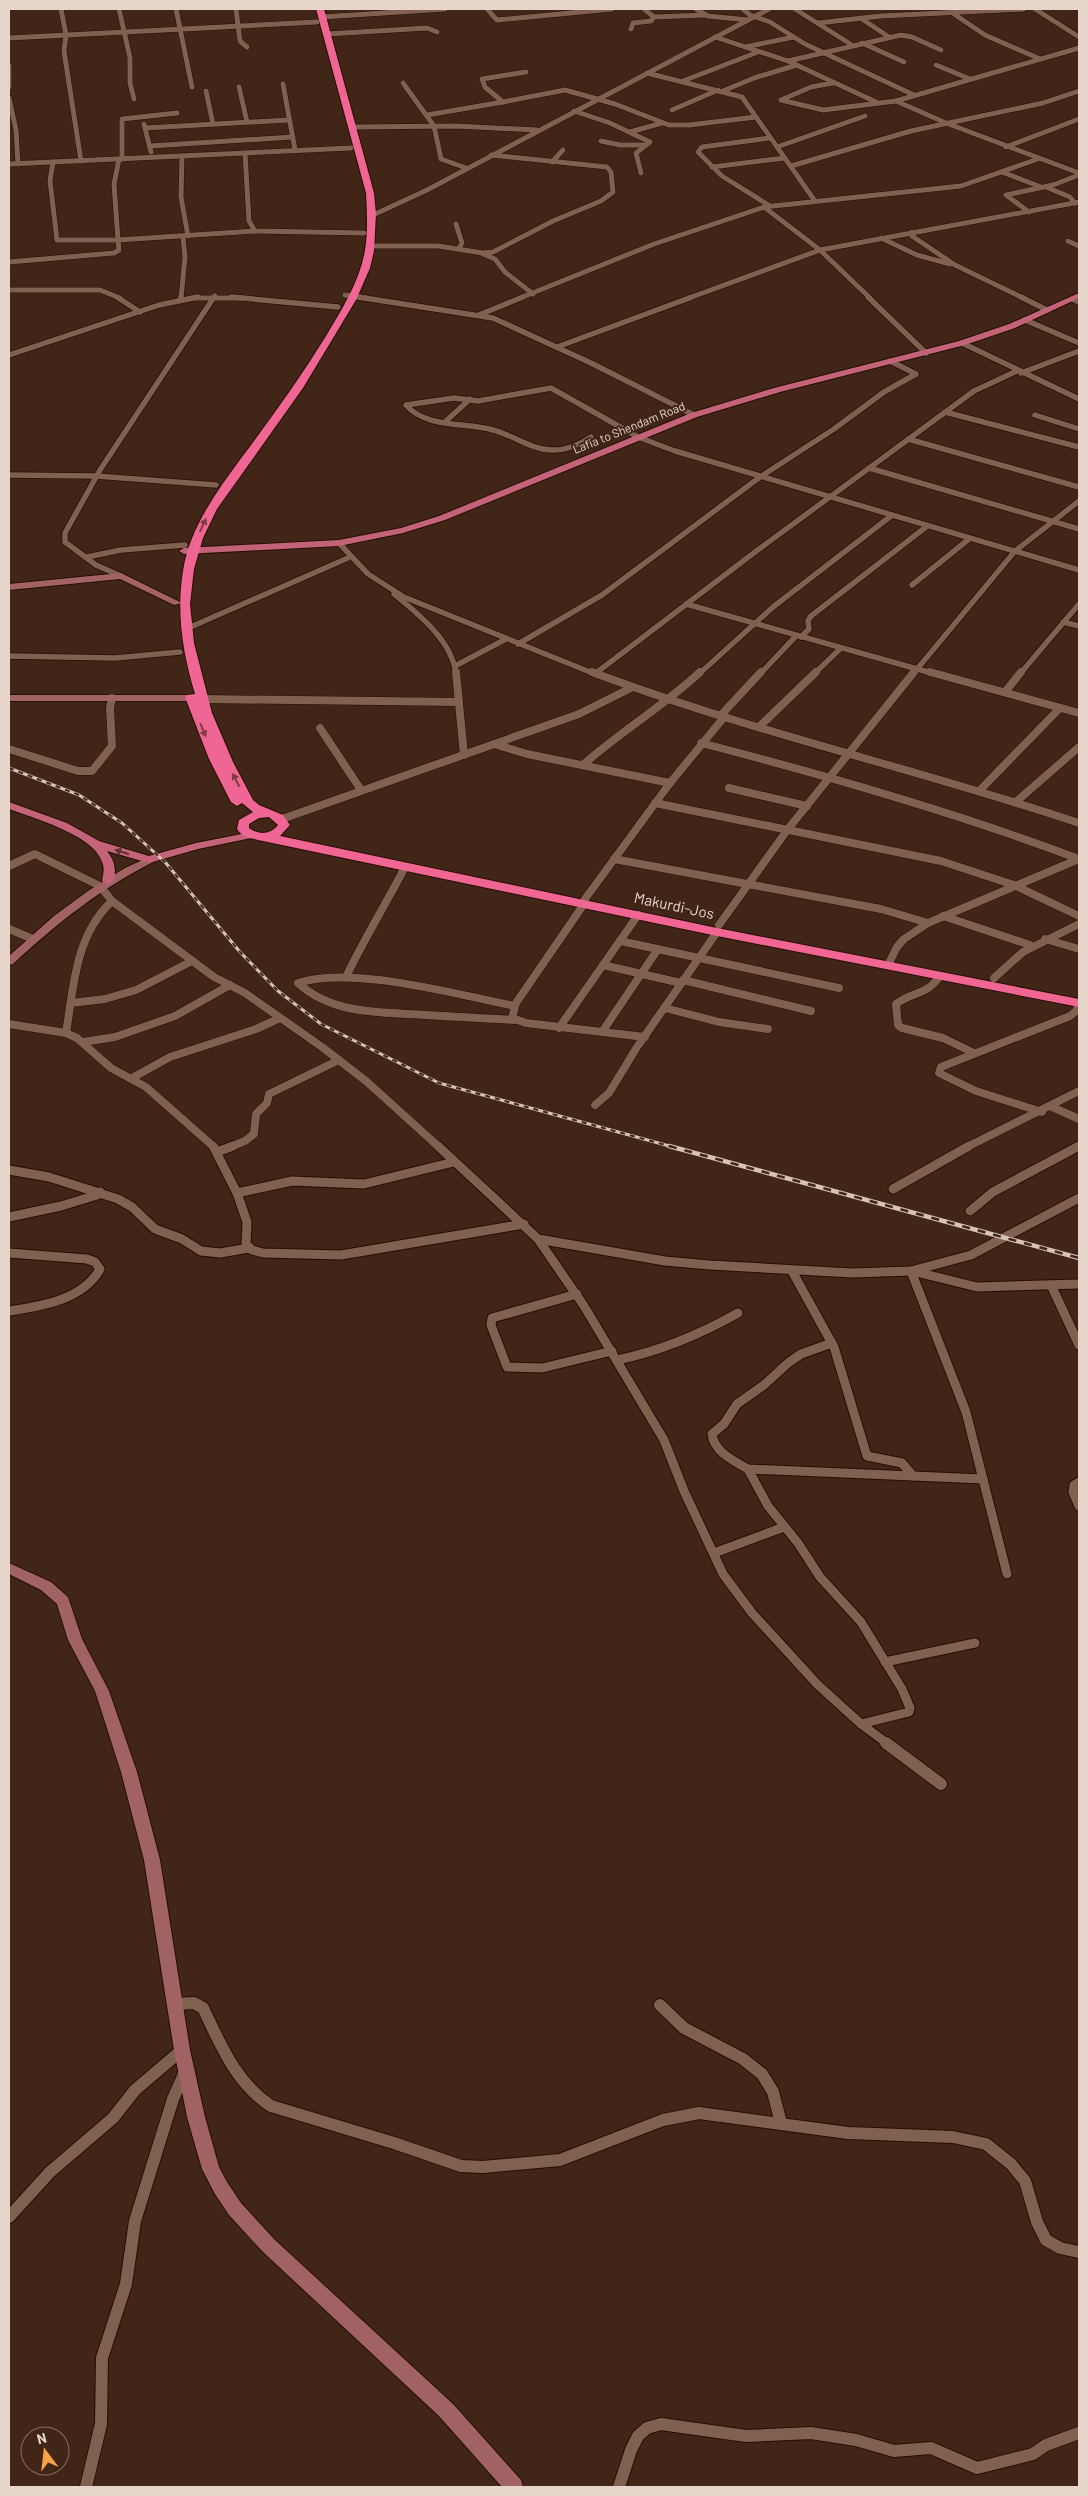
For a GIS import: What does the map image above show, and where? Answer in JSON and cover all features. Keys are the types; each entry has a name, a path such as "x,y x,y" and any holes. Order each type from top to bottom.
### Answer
{"highway":[{"path":"197,698 180,652 176,615 178,572 197,516 216,485 280,400 338,307 350,295 364,232 364,207 327,34 320,16 313,9"},
{"path":"283,822 275,834 257,836 245,831 244,823 200,725 186,629 184,588 186,548 228,482 293,396 350,295 372,246 373,215 370,193 352,127 338,87 320,16"},
{"name":"Makurdi-Jos","path":"197,698 228,764 250,804 283,822 310,841 638,915 718,928"},
{"path":"244,823 256,815 268,814"},
{"name":"Makurdi-Jos","path":"257,836 718,928 1079,995"},
{"name":"Makurdi-Jos","path":"890,961 940,976 1079,1003"}],"main road":[{"name":"Lafia to Shendam Road","path":"186,548 338,543 403,530 442,518 694,415 777,390 962,344 1077,299"},
{"path":"9,805 63,825 94,843 149,860 196,846 257,836"},
{"path":"196,846 244,823"},
{"path":"94,843 107,856 110,868 104,883"}],"street":[{"path":"60,9 66,35 64,51 82,161"},
{"path":"119,9 130,58 130,83 134,99"},
{"path":"176,9 192,87"},
{"path":"236,9 240,41 247,47"},
{"path":"9,38 239,26 320,16 445,9"},
{"path":"487,9 497,20 612,9"},
{"path":"644,9 654,17"},
{"path":"696,9 706,15"},
{"path":"743,9 753,17 770,22 794,36 914,95"},
{"path":"373,215 395,207 769,9"},
{"path":"795,9 852,45"},
{"path":"909,9 913,14"},
{"path":"967,12 975,9"},
{"path":"818,23 954,11 1024,9"},
{"path":"1035,9 1079,37"},
{"path":"954,11 985,35 1040,58"},
{"path":"631,29 633,23 649,21 654,17 706,15 748,20"},
{"path":"862,18 889,37"},
{"path":"327,34 427,28 437,32"},
{"path":"788,61 852,45 906,35 941,50"},
{"path":"744,47 794,36"},
{"path":"715,37 788,61 876,102"},
{"path":"862,43 904,62"},
{"path":"833,83 811,87 781,100 823,110 896,101 1079,48"},
{"path":"682,81 758,52"},
{"path":"9,65 9,87"},
{"path":"672,110 754,78 797,65"},
{"path":"936,65 970,79"},
{"path":"503,102 485,87 482,80 526,72"},
{"path":"647,73 721,90 744,98 815,202"},
{"path":"403,83 409,94 434,126 442,159 466,168"},
{"path":"283,84 295,150"},
{"path":"239,87 247,122"},
{"path":"427,115 564,90 641,113 662,123"},
{"path":"206,91 213,124"},
{"path":"791,166 876,140 1043,103 1079,91"},
{"path":"9,98 15,114 16,135 20,140 18,164"},
{"path":"896,101 946,123 1079,174"},
{"path":"574,111 630,132 650,142 636,153 641,173"},
{"path":"9,262 114,253 119,250 114,184 120,159 121,119 177,113"},
{"path":"142,116 153,157"},
{"path":"777,147 865,116"},
{"path":"630,132 662,123 689,125 756,117"},
{"path":"1006,146 1079,119"},
{"path":"145,128 289,120"},
{"path":"352,127 434,126 538,130"},
{"path":"150,146 292,137"},
{"path":"770,138 700,148 698,152 730,182 770,206"},
{"path":"601,141 620,145 644,145"},
{"path":"9,164 351,148"},
{"path":"552,162 563,150"},
{"path":"245,153 249,222 255,231"},
{"path":"483,253 499,250 553,221 601,201 613,192 610,168 491,155"},
{"path":"181,300 186,237 181,196 182,156"},
{"path":"712,167 785,158"},
{"path":"479,315 672,237 764,207 961,186 1038,159"},
{"path":"53,162 50,181 57,240 66,242 186,237 255,231 364,232"},
{"path":"1002,172 1070,197 1077,203"},
{"path":"1029,212 1006,195 1044,187 1079,174"},
{"path":"557,347 820,250 1077,203"},
{"path":"764,207 820,250 926,353"},
{"path":"456,224 462,243 459,248"},
{"path":"912,232 912,236 955,265 1047,310"},
{"path":"881,238 917,255 955,265"},
{"path":"1068,241 1079,246"},
{"path":"372,246 459,248 483,253 494,258 505,272 533,294"},
{"path":"494,258 499,250"},
{"path":"9,290 100,290 122,299 140,312"},
{"path":"350,295 479,315 505,323 694,415"},
{"path":"177,603 96,565 65,542 64,536 96,476 215,296"},
{"path":"9,355 181,300 215,296 338,307"},
{"path":"1025,320 1079,343"},
{"path":"962,344 1079,399"},
{"path":"596,673 974,391 1019,372 1079,351"},
{"path":"518,644 602,595 760,477 834,429 884,392 916,374 890,361"},
{"path":"591,437 571,448 552,450 495,429 445,422 415,413 406,405 454,398 478,401 551,388 638,437 829,498 1079,570"},
{"path":"445,422 470,399"},
{"path":"945,412 1079,448"},
{"path":"1035,415 1079,429"},
{"path":"908,439 1079,487"},
{"path":"869,468 1079,529"},
{"path":"9,475 96,476 216,485"},
{"path":"595,1105 609,1092 747,885 788,829 917,669 1015,552 1079,501"},
{"path":"584,764 608,743 671,699 753,624 890,516"},
{"path":"514,1020 512,1014 515,1006 614,859 723,715 798,637 809,630 808,621 811,616 926,527"},
{"path":"912,585 969,539"},
{"path":"338,543 348,558 434,629 443,640 455,666 464,755"},
{"path":"87,557 122,550 186,548"},
{"path":"186,629 348,558"},
{"path":"9,587 121,576"},
{"path":"385,587 518,644 634,687 760,726 981,789 1076,822 1079,816"},
{"path":"686,604 798,637 1079,713"},
{"path":"1005,692 1079,604"},
{"path":"1063,622 1079,626"},
{"path":"455,666 506,639"},
{"path":"760,726 841,648"},
{"path":"9,656 115,658 180,652"},
{"path":"283,822 361,790 579,714 634,687"},
{"path":"9,698 197,698 459,702"},
{"path":"9,749 78,771 92,771 112,746 110,708 112,698"},
{"path":"981,789 1060,708"},
{"path":"320,728 361,790"},
{"path":"494,744 527,754 584,764 670,783"},
{"path":"700,744 830,777 1024,838 1079,859"},
{"path":"1017,801 1079,748"},
{"path":"729,788 807,806"},
{"path":"655,803 921,856 978,872 1014,886 1079,916"},
{"path":"9,866 35,854 104,883 112,901 192,961 280,1018 339,1060 389,1101 524,1224 538,1238 576,1294 664,1440 684,1491 723,1574 752,1613 817,1684 861,1724 941,1784"},
{"path":"614,859 881,909 928,923"},
{"path":"890,961 904,939 928,923 1079,859"},
{"path":"9,962 34,939 104,883 149,860"},
{"path":"346,977 370,928 391,895 405,867"},
{"path":"66,1033 85,937 96,916 112,901"},
{"path":"559,1028 638,915"},
{"path":"943,916 1030,944"},
{"path":"994,978 1006,964 1030,944 1079,924"},
{"path":"9,929 34,939"},
{"path":"1045,938 1079,949"},
{"path":"620,941 839,988"},
{"path":"602,1032 658,949"},
{"path":"71,1004 105,999 136,990 192,961"},
{"path":"603,965 811,1011"},
{"path":"940,976 935,986 926,994 904,999 896,1004 898,1025 902,1028 943,1038 974,1053"},
{"path":"515,1006 346,977 312,978 298,983 309,993 332,1004 360,1011 514,1020 559,1028 645,1037"},
{"path":"83,1042 115,1037 175,1016 230,985"},
{"path":"1042,1112 998,1099 948,1079 939,1072 941,1067 1070,1016 1076,1011 1079,1003"},
{"path":"665,1008 719,1022 768,1029"},
{"path":"132,1078 170,1057 256,1029 280,1018"},
{"path":"9,1024 66,1033 83,1042 92,1053 111,1068 132,1078 156,1095 217,1152 237,1193 247,1222 246,1244 248,1248"},
{"path":"217,1152 254,1134 256,1114 268,1103 269,1094 339,1060"},
{"path":"893,1189 955,1153 1042,1112 1079,1092"},
{"path":"1052,1107 1079,1119"},
{"path":"970,1211 993,1192 1079,1146"},
{"path":"237,1193 292,1181 364,1184 454,1162"},
{"path":"9,1170 30,1172 100,1192 132,1207 155,1229 182,1239 201,1251 220,1253 248,1248 263,1253 342,1255 524,1224"},
{"path":"9,1217 61,1206 97,1195 100,1192"},
{"path":"538,1238 665,1261 792,1271 852,1273 911,1271 970,1255 1079,1198"},
{"path":"9,1253 90,1260 95,1262 100,1269 91,1282 70,1295 9,1311"},
{"path":"792,1271 832,1343 867,1456 902,1463 913,1476"},
{"path":"911,1271 977,1286 1079,1284"},
{"path":"911,1271 966,1412 1007,1574"},
{"path":"1051,1285 1079,1345"},
{"path":"576,1294 492,1318 491,1325 507,1367 542,1368 614,1356 643,1355 684,1342 738,1313"},
{"path":"832,1343 801,1354 788,1362 764,1385 737,1404 724,1424 712,1434 712,1440 730,1460 748,1469 983,1479"},
{"path":"748,1469 768,1506 798,1543 820,1577 861,1622 902,1689 910,1710 861,1724"},
{"path":"1079,1482 1073,1488 1079,1506"},
{"path":"714,1553 784,1527"},
{"path":"9,1568 46,1586 63,1601 75,1640 102,1691 129,1772 152,1860 182,2050 210,2169 235,2209 269,2246 381,2352 446,2410 514,2487"},
{"path":"885,1662 975,1643"},
{"path":"175,2004 198,2002 203,2008 234,2070 247,2090 264,2102 461,2166 491,2167 560,2160 654,2123 699,2113 848,2133 952,2137 986,2144 1011,2164 1025,2181 1038,2222 1046,2240 1060,2248 1079,2252"},
{"path":"660,2005 672,2020 688,2031 733,2054 762,2074 769,2082 781,2123"},
{"path":"9,2216 50,2172 113,2118 135,2090 182,2050"},
{"path":"86,2487 101,2424 102,2358 126,2284 136,2221 173,2099 187,2069"},
{"path":"619,2487 636,2441 642,2431 650,2426 661,2424 746,2436 812,2433 856,2440 894,2451 931,2448 977,2468 1032,2454 1046,2445 1079,2433"}],"railway":[{"path":"9,768 79,795 122,823 165,862 240,952 278,991 321,1024 439,1083 673,1147"},
{"path":"669,1146 1079,1258"}]}
